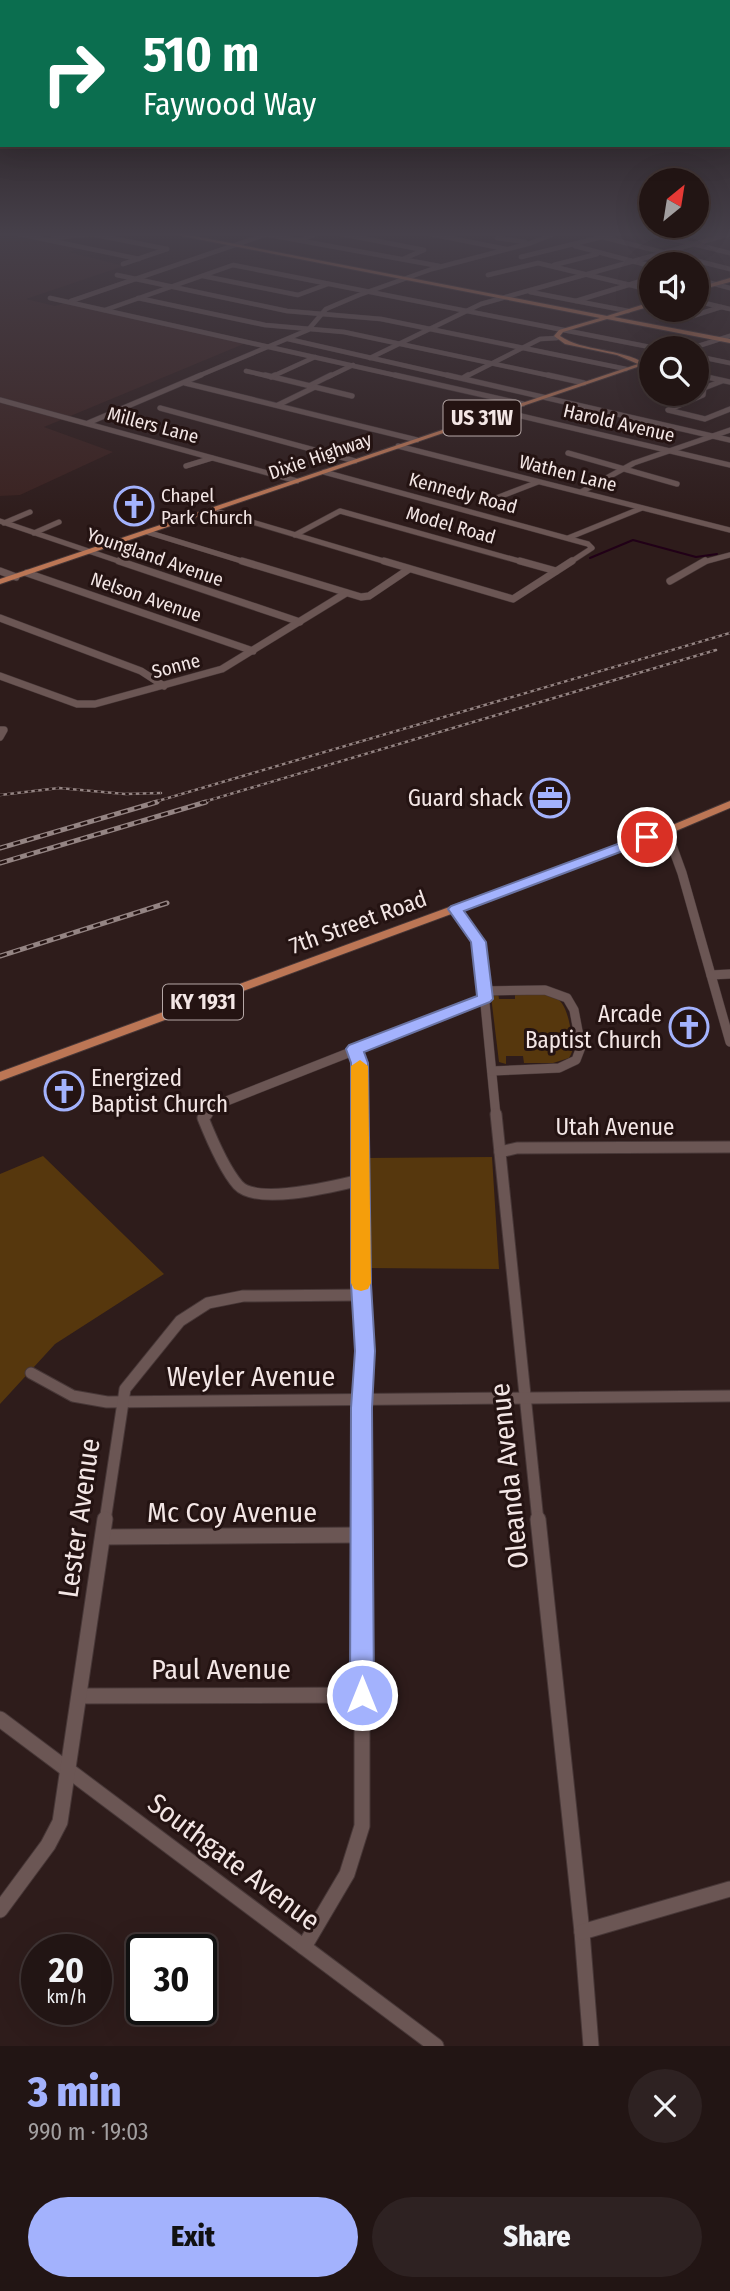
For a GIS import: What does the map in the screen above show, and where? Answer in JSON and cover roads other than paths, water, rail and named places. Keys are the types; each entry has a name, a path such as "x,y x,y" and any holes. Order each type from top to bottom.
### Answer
{"main road":[{"path":"570,328 559,333 557,338 623,355 639,362"},
{"path":"665,328 730,341"},
{"name":"Dixie Highway","path":"0,582 639,365"},
{"name":"7th Street Road","path":"0,1077 456,909 730,804"}],"street":[{"path":"187,328 523,404"},
{"path":"304,328 344,332 584,383"},
{"path":"557,328 639,345"},
{"path":"88,424 310,329"},
{"path":"309,386 432,329 626,369"},
{"path":"709,343 730,336"},
{"path":"446,386 542,338 557,338"},
{"path":"288,339 730,440"},
{"path":"271,377 315,357"},
{"path":"709,359 730,363"},
{"path":"246,371 352,396"},
{"path":"709,378 730,382"},
{"path":"722,380 704,388 704,395 668,410 705,419 730,408"},
{"path":"185,383 417,440"},
{"path":"278,405 316,387"},
{"name":"Millers Lane","path":"0,400 297,481"},
{"path":"160,408 355,461"},
{"name":"Harold Avenue","path":"500,411 730,465"},
{"path":"581,492 624,469 730,430"},
{"name":"Wathen Lane","path":"398,446 730,530"},
{"path":"568,453 677,484"},
{"path":"186,466 212,457"},
{"name":"Kennedy Road","path":"324,472 568,538 592,547 556,571"},
{"path":"491,500 538,482"},
{"path":"568,538 642,508"},
{"path":"212,510 513,599 556,571"},
{"name":"Model Road","path":"295,535 337,511 556,571"},
{"path":"1,522 30,512"},
{"name":"Youngland Avenue","path":"1,522 300,622"},
{"path":"34,533 59,522"},
{"path":"147,532 346,593 367,596 409,569"},
{"path":"670,582 696,562 730,555"},
{"path":"0,571 16,577"},
{"name":"Nelson Avenue","path":"27,573 253,651"},
{"name":"Sonne","path":"0,676 86,705 214,672 346,593"},
{"path":"0,618 141,670 164,686"},
{"path":"0,730 4,730 0,737"},
{"path":"661,831 670,840 730,1042"},
{"name":"Oleanda Avenue","path":"456,909 479,942 582,1932 591,2046"},
{"path":"711,975 730,974"},
{"path":"360,1180 302,1190 255,1194 246,1192 239,1186 204,1122 206,1113 214,1106 484,995 545,989 560,994 572,1005 580,1047 576,1060 564,1067 492,1071"},
{"path":"304,1947 352,1864 360,1843 361,1535 365,1351 360,1063 355,1049"},
{"name":"Utah Avenue","path":"500,1152 517,1148 730,1147"},
{"name":"Lester Avenue","path":"0,1910 56,1832 62,1811 121,1402 128,1384 180,1321 208,1303 243,1296 362,1295"},
{"name":"Weyler Avenue","path":"31,1373 73,1396 93,1401 121,1402 730,1396"},
{"name":"Mc Coy Avenue","path":"103,1537 361,1535"},
{"name":"Paul Avenue","path":"80,1696 362,1695"},
{"name":"Southgate Avenue","path":"0,1720 436,2046"},
{"path":"582,1932 730,1889"}],"waterway":[{"path":"590,558 633,540 696,557 717,554"}],"railway":[{"path":"151,803 730,633"},
{"path":"200,803 716,650"},
{"path":"0,795 59,788 125,794 161,793"},
{"path":"0,848 157,802"},
{"path":"0,863 206,802"},
{"path":"0,956 167,903"}],"place":[{"name":"Chapel Park Church","path":"134,506"},
{"name":"Guard shack","path":"550,798"},
{"name":"Arcade Baptist Church","path":"689,1027"},
{"name":"Energized Baptist Church","path":"64,1091"}]}
